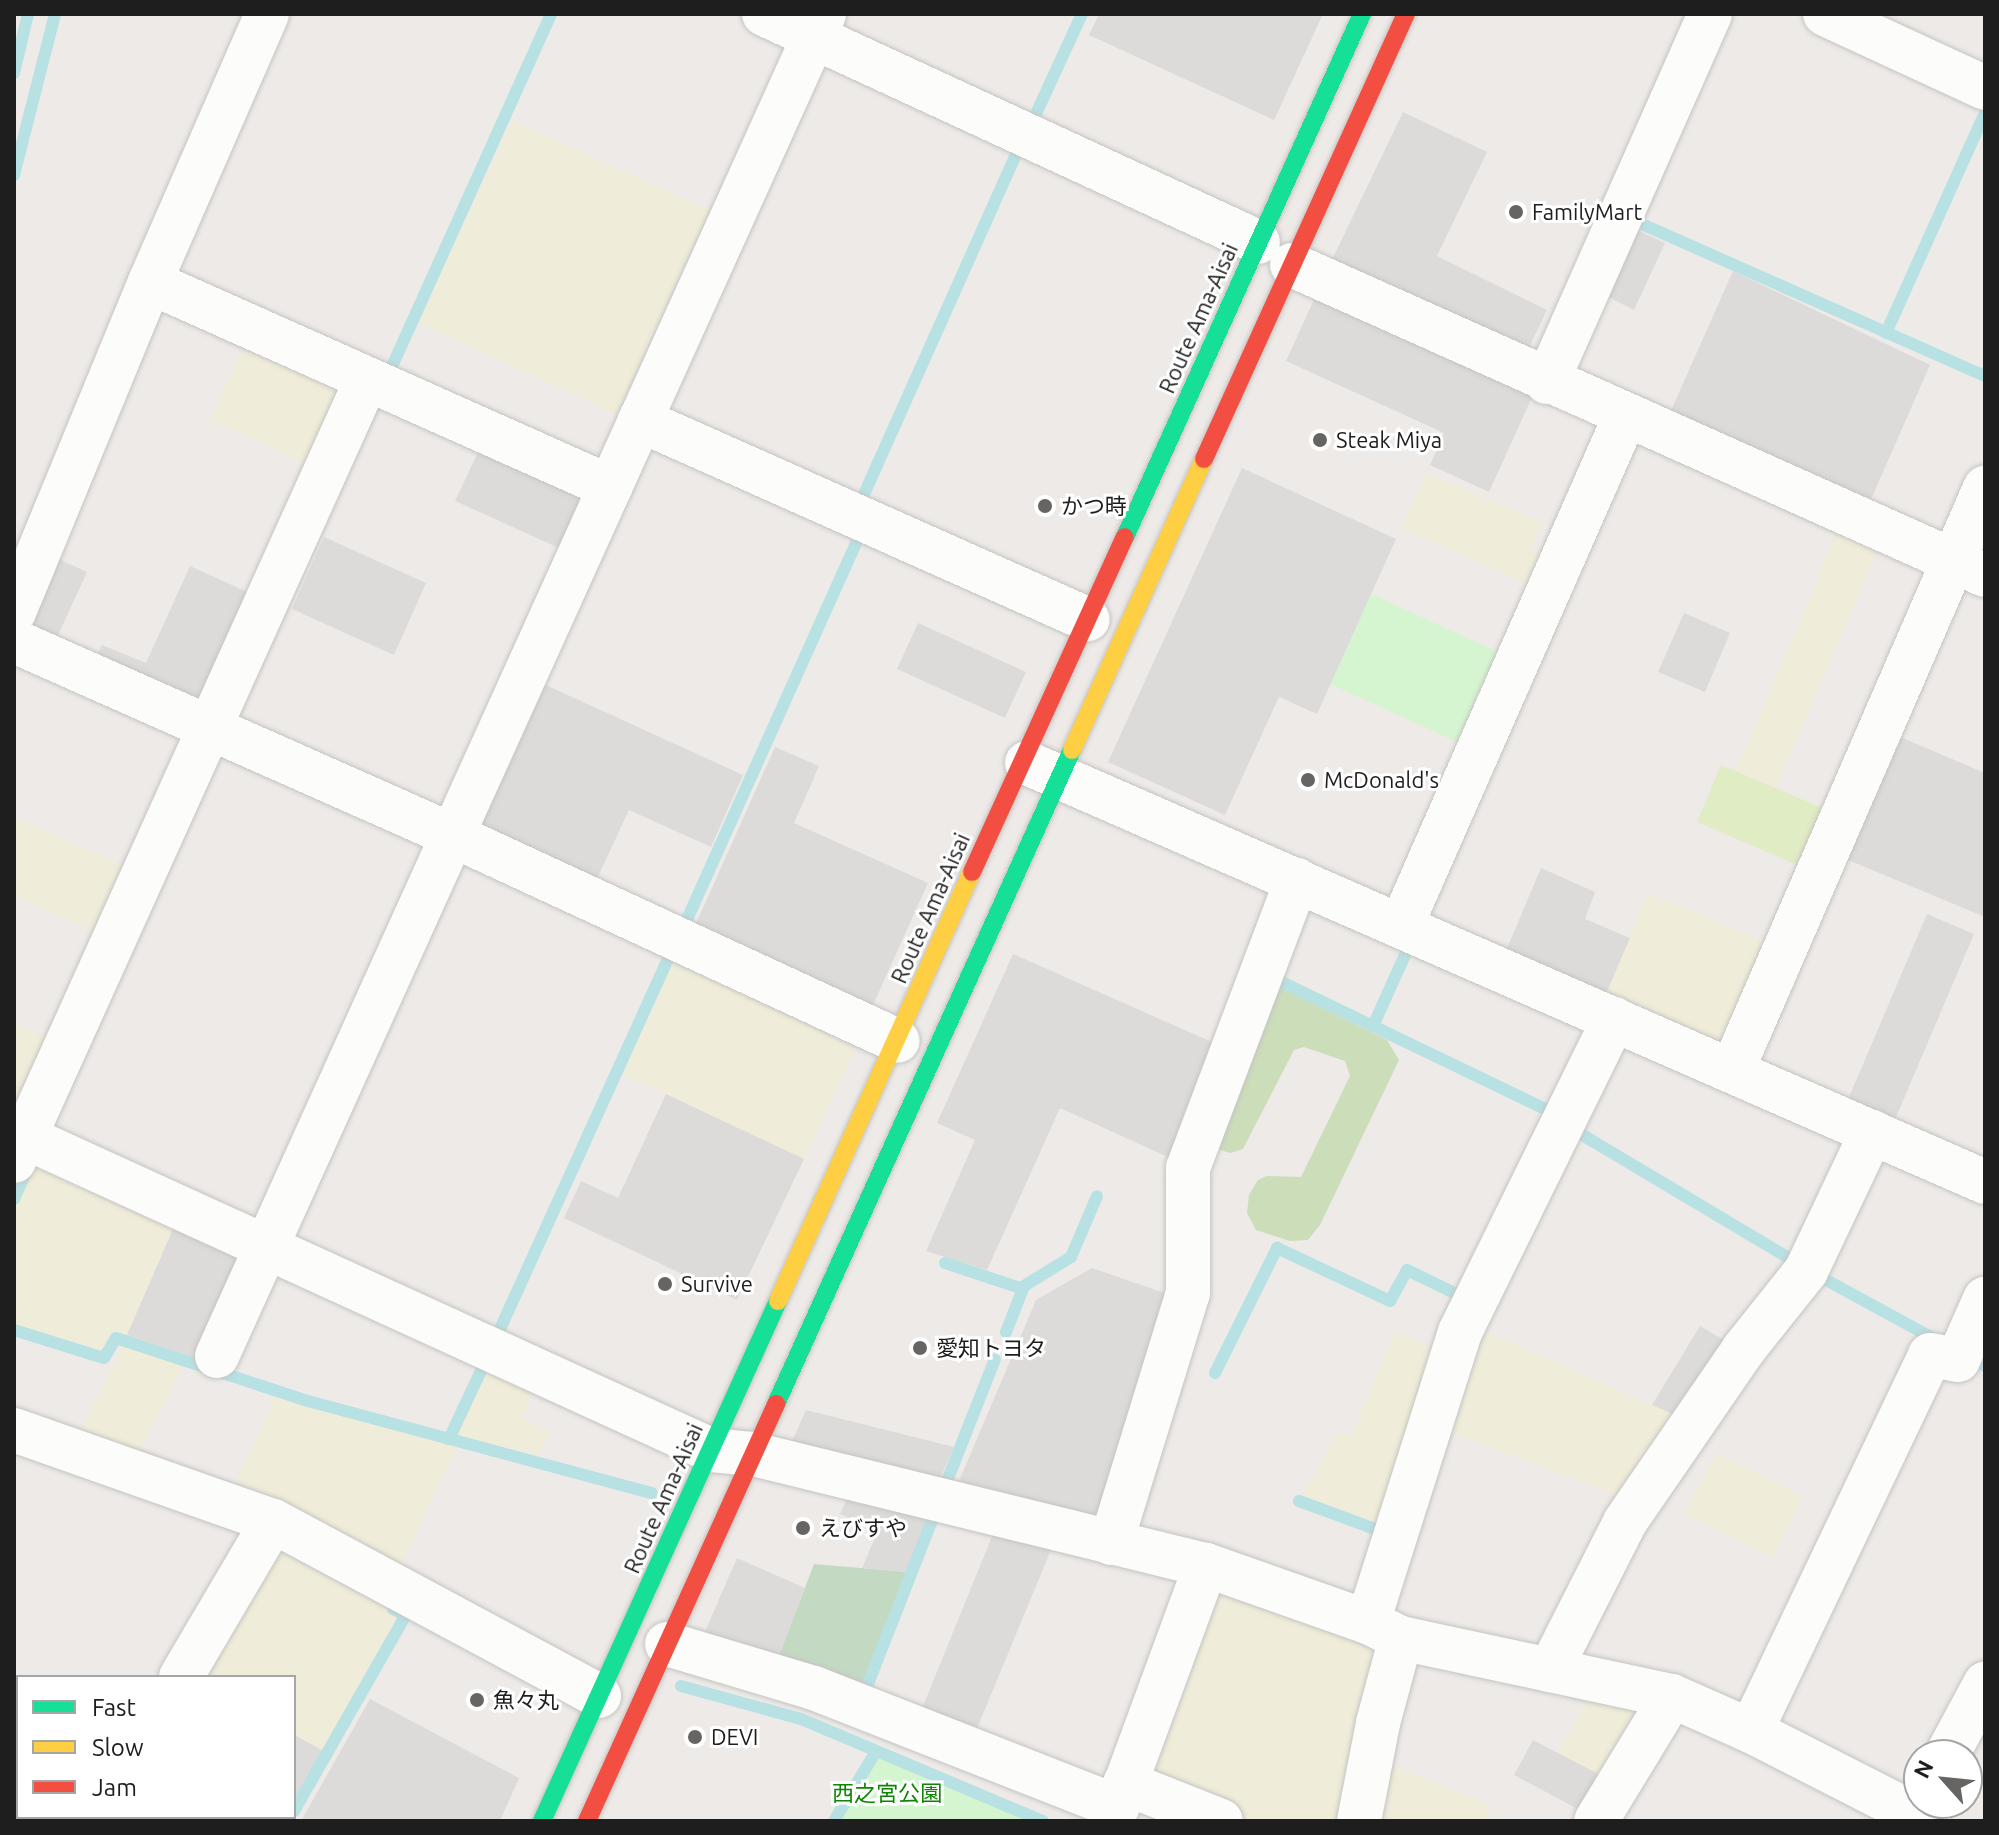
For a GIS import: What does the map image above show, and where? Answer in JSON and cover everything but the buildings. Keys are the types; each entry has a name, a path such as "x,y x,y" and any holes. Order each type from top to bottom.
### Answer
{"main road":[{"name":"Route Ama-Aisai","path":"542,1821 599,1696 732,1452 1042,769 1275,254 1362,14"},
{"name":"Route Ama-Aisai","path":"587,1821 667,1644 732,1452 897,1041 1042,769 1088,619 1275,254 1406,14"}],"street":[{"path":"14,612 150,282 267,14"},
{"path":"764,14 818,25 1275,254 1547,382 1969,568"},
{"path":"1547,382 1710,14"},
{"path":"1825,14 1985,88"},
{"path":"217,1356 450,834 818,25"},
{"path":"150,282 610,487"},
{"path":"367,379 211,728 18,1144 266,1245 732,1452 1206,1565 1385,1630 1672,1696 1903,1804"},
{"path":"1401,926 1625,417"},
{"path":"640,420 1088,619"},
{"path":"1732,1071 1969,568 1985,488"},
{"path":"14,641 450,834 897,1041"},
{"path":"1042,769 1985,1182"},
{"path":"1111,1543 1188,1293 1188,1168 1297,880"},
{"path":"1359,1821 1378,1723 1385,1630 1460,1332 1614,1019"},
{"path":"1550,1670 1625,1522 1743,1350 1806,1271 1872,1132"},
{"path":"1751,1731 1930,1355 1958,1360 1985,1299"},
{"path":"14,1430 273,1521 599,1696"},
{"path":"182,1675 273,1521"},
{"path":"667,1644 814,1688 1117,1807 1206,1565"},
{"path":"1956,1739 1985,1684"},
{"path":"1596,1821 1672,1696"},
{"path":"1125,1783 1221,1821"}],"shaded area":[{"path":"1099,14 1323,14 1274,120 1089,35"},
{"path":"1403,112 1487,152 1437,256 1547,310 1523,360 1329,266"},
{"path":"512,120 710,211 616,414 419,323"},
{"path":"1639,231 1665,243 1634,310 1608,297"},
{"path":"1733,271 1930,365 1865,513 1665,424"},
{"path":"1316,295 1534,393 1489,492 1430,465 1444,433 1286,361"},
{"path":"248,337 346,381 314,467 210,420"},
{"path":"482,444 585,490 559,548 455,501"},
{"path":"1242,468 1396,539 1317,714 1279,697 1225,815 1108,762"},
{"path":"1426,473 1542,523 1530,550 1548,559 1536,587 1402,529"},
{"path":"1840,525 1881,542 1776,788 1736,771"},
{"path":"324,537 426,583 394,655 292,609"},
{"path":"54,557 87,572 54,644 26,632"},
{"path":"190,566 256,596 205,711 94,662 102,645 146,663"},
{"path":"1684,613 1730,633 1705,692 1658,672"},
{"path":"918,623 1026,672 1005,718 897,669"},
{"path":"537,681 743,775 711,847 629,810 597,879 472,822"},
{"path":"1893,734 1985,773 1985,917 1841,857"},
{"path":"775,747 819,766 794,823 928,883 873,1005 695,926"},
{"path":"14,817 131,869 101,934 14,896"},
{"path":"1541,868 1595,892 1585,919 1630,938 1605,996 1505,953"},
{"path":"1648,893 1766,943 1723,1046 1605,996"},
{"path":"1927,914 1974,934 1894,1122 1847,1102"},
{"path":"1013,954 1223,1047 1179,1162 1060,1108 987,1270 926,1251 975,1140 937,1123"},
{"path":"677,955 857,1043 804,1159 623,1074"},
{"path":"14,1023 53,1041 14,1117"},
{"path":"666,1094 804,1159 737,1300 564,1218 581,1181 618,1198"},
{"path":"37,1156 177,1220 127,1335 113,1330 102,1350 14,1325 14,1208"},
{"path":"177,1220 244,1249 196,1358 127,1335"},
{"path":"1092,1268 1179,1298 1109,1520 956,1488 1036,1300"},
{"path":"1700,1326 1734,1346 1680,1417 1652,1405"},
{"path":"1481,1330 1680,1417 1629,1500 1445,1430"},
{"path":"1395,1331 1445,1354 1388,1528 1302,1497 1336,1433 1351,1436"},
{"path":"124,1343 184,1364 137,1456 77,1436"},
{"path":"490,1365 536,1386 522,1418 550,1431 539,1455 457,1435"},
{"path":"276,1397 457,1446 399,1568 233,1486"},
{"path":"806,1410 954,1447 937,1485 789,1448"},
{"path":"1716,1453 1803,1497 1773,1557 1685,1514"},
{"path":"850,1492 929,1514 908,1572 862,1568 878,1531 840,1514"},
{"path":"995,1529 1053,1545 973,1738 919,1716"},
{"path":"276,1549 400,1616 324,1751 296,1736 296,1675 201,1675"},
{"path":"737,1558 805,1588 776,1663 699,1645"},
{"path":"1222,1584 1382,1642 1351,1821 1241,1821 1142,1782"},
{"path":"1588,1697 1651,1711 1612,1781 1558,1753"},
{"path":"370,1699 519,1778 500,1821 301,1821"},
{"path":"296,1736 324,1751 296,1800"},
{"path":"1533,1740 1612,1781 1591,1816 1514,1775"},
{"path":"1386,1763 1490,1805 1486,1821 1374,1821"}],"green space":[{"path":"1371,594 1507,656 1466,746 1330,684"},
{"path":"1721,765 1827,810 1802,867 1697,822"},
{"path":"1279,987 1387,1040 1399,1060 1320,1225 1308,1240 1290,1241 1256,1230 1247,1213 1249,1195 1258,1180 1267,1176 1301,1177 1350,1076 1345,1061 1304,1047 1294,1050 1243,1149 1230,1153 1215,1148"},
{"path":"814,1564 908,1572 861,1693 776,1663"},
{"name":"西之宮公園","path":"876,1756 1036,1821 836,1821"}],"waterway":[{"path":"14,73 28,14"},
{"path":"14,175 55,14"},
{"path":"389,373 551,14"},
{"path":"1035,116 1082,14"},
{"path":"1886,333 1985,113"},
{"path":"861,501 1015,156"},
{"path":"1644,225 1985,376"},
{"path":"684,926 862,530"},
{"path":"1373,1026 1408,948"},
{"path":"496,1338 670,954"},
{"path":"1273,978 1551,1112"},
{"path":"1571,1137 1574,1130 1795,1262"},
{"path":"14,1199 28,1167"},
{"path":"1006,1332 1024,1286 1071,1257 1097,1196"},
{"path":"1215,1373 1277,1248 1390,1301 1407,1270 1467,1299"},
{"path":"945,1263 1023,1289"},
{"path":"1817,1275 1929,1336"},
{"path":"14,1330 104,1358 116,1338 308,1401 652,1493"},
{"path":"1975,1352 1972,1359 1985,1366"},
{"path":"945,1486 995,1359"},
{"path":"449,1439 485,1362"},
{"path":"1299,1501 1386,1533"},
{"path":"864,1694 934,1515"},
{"path":"296,1808 406,1615 393,1609"},
{"path":"681,1686 801,1719 1043,1821"},
{"path":"834,1821 875,1753"}],"traffic: fast":[{"path":"1125,537 1362,14"},
{"path":"776,1404 1072,750"},
{"path":"542,1821 778,1301"}],"traffic: slow":[{"path":"1072,750 1204,459"},
{"path":"778,1301 972,872"}],"traffic: jam":[{"path":"1204,459 1406,14"},
{"path":"972,872 1125,537"},
{"path":"587,1821 776,1404"}],"place":[{"name":"FamilyMart","path":"1516,212"},
{"name":"Steak Miya","path":"1320,440"},
{"name":"かつ時","path":"1045,506"},
{"name":"McDonald's","path":"1308,780"},
{"name":"Survive","path":"665,1284"},
{"name":"愛知トヨタ","path":"920,1348"},
{"name":"えびすや","path":"803,1528"},
{"name":"魚々丸","path":"477,1700"},
{"name":"DEVI","path":"695,1737"}]}
